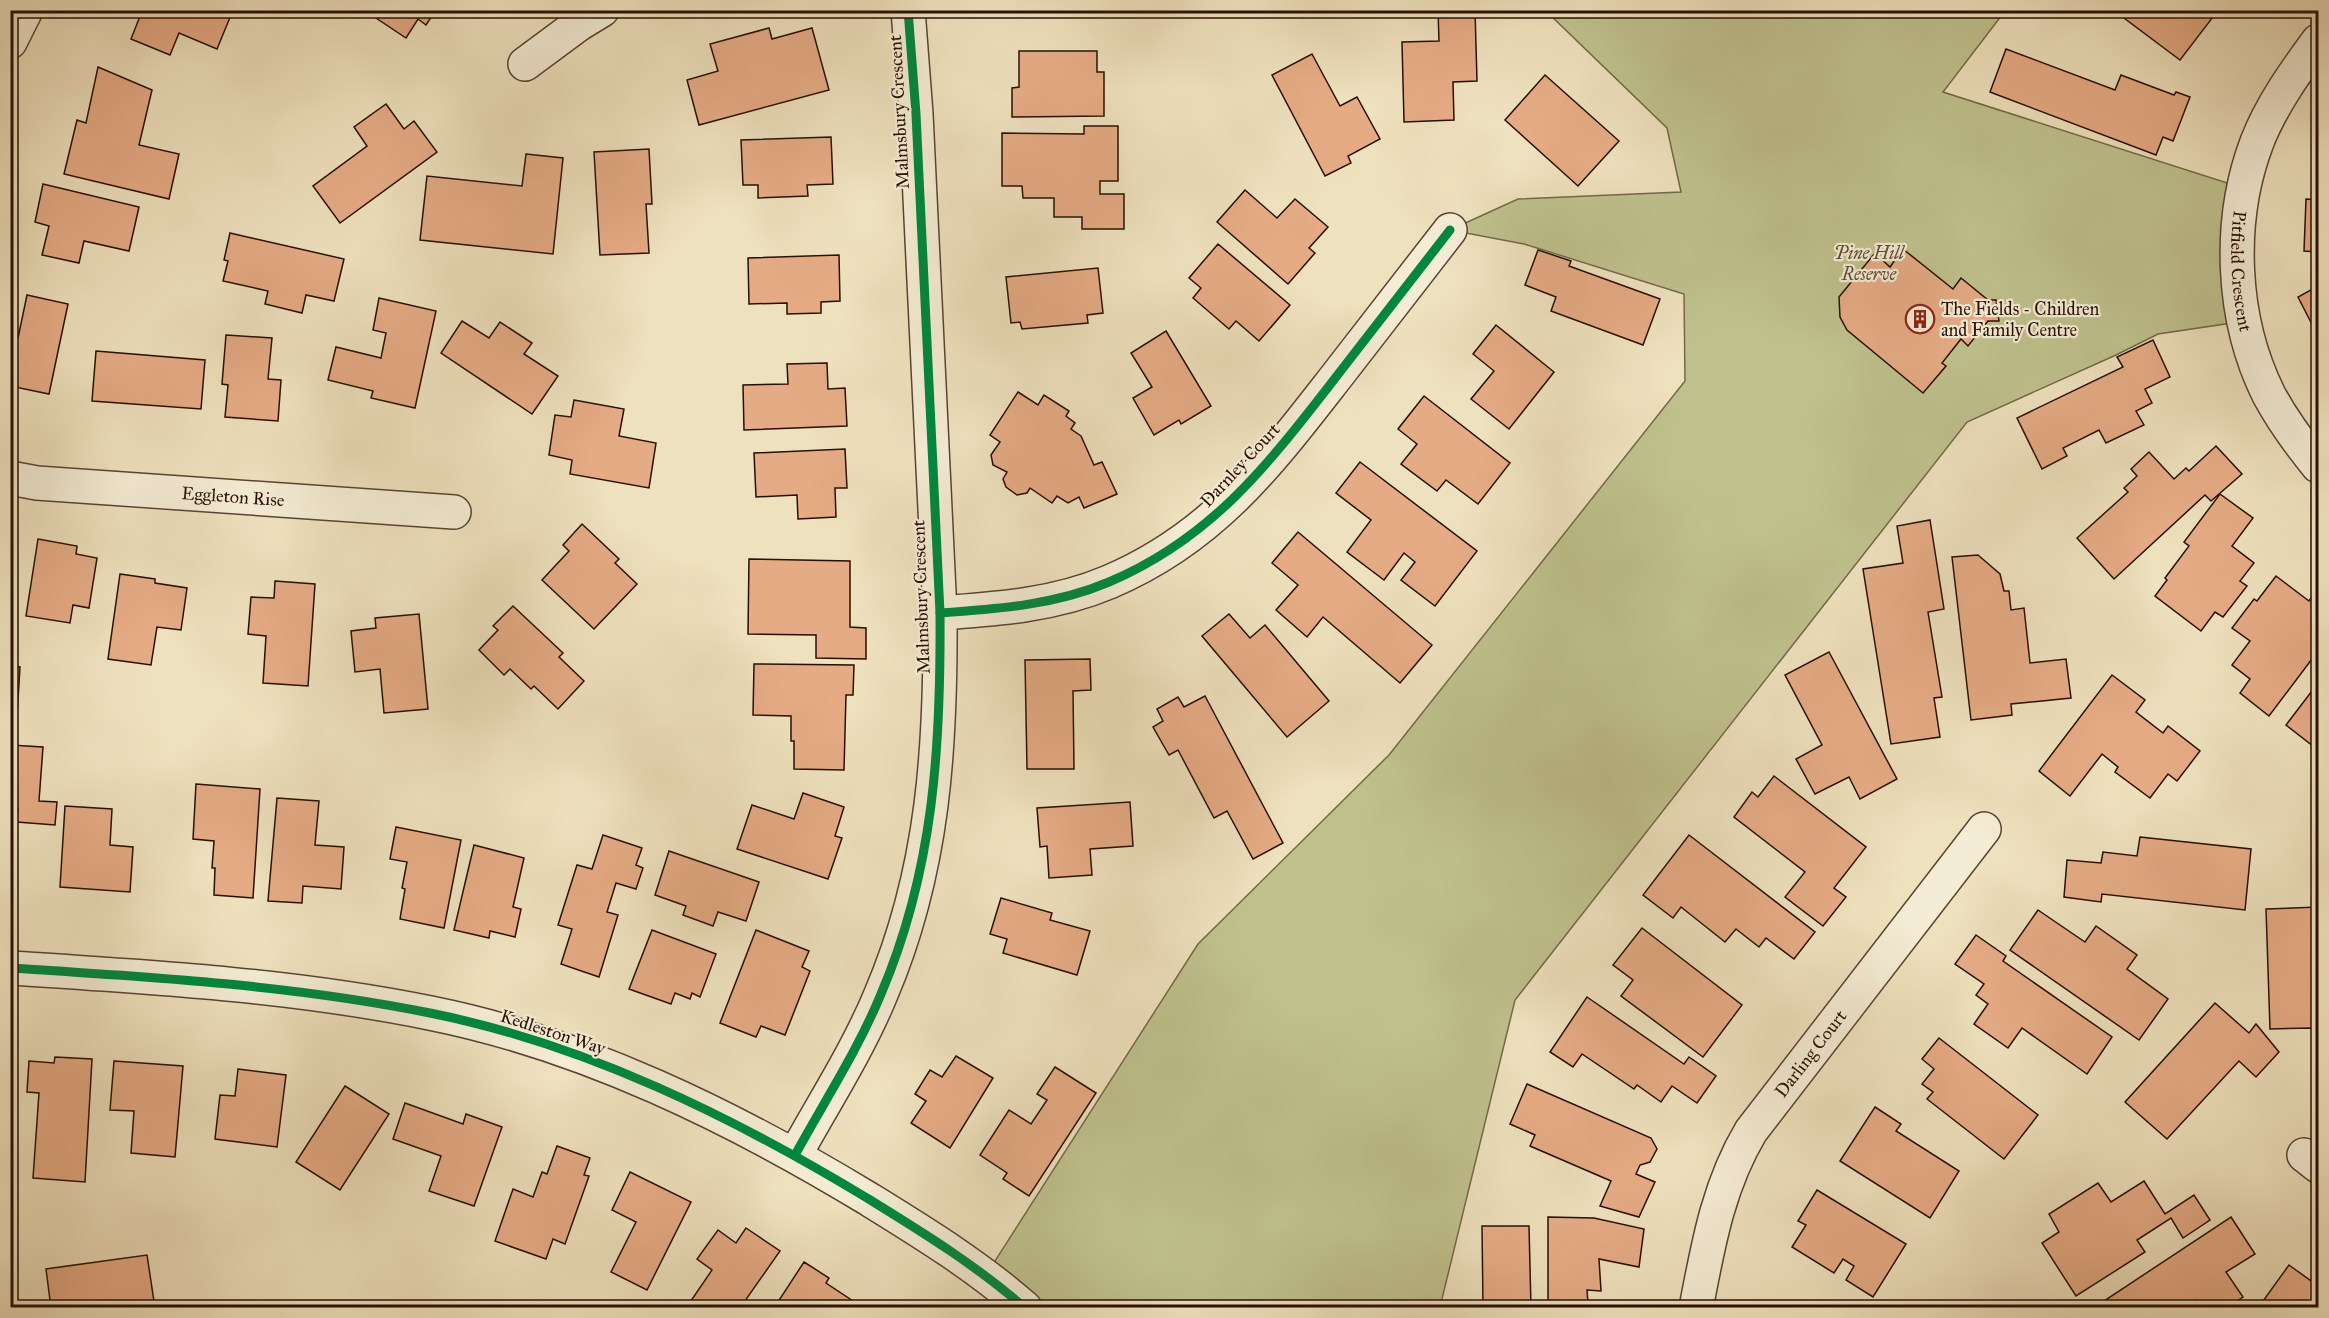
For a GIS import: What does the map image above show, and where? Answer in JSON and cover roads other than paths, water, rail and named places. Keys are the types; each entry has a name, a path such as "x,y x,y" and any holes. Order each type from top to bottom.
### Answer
{"street":[{"path":"10,42 26,10"},
{"path":"525,64 602,10"},
{"name":"Malmsbury Crescent","path":"795,1155 862,1036 882,993 899,946 921,868 936,776 941,681 940,613 916,114 908,10"},
{"name":"Pitfield Crescent","path":"2319,41 2278,100 2258,141 2243,188 2237,227 2241,303 2251,348 2269,394 2295,437 2319,466"},
{"name":"Darnley Court","path":"940,613 1021,606 1071,596 1134,571 1188,538 1232,501 1278,452 1450,230"},
{"name":"Eggleton Rise","path":"10,478 37,483 454,512"},
{"name":"Darling Court","path":"1696,1308 1710,1236 1724,1184 1736,1155 1751,1131 1984,829"},
{"name":"Kedleston Way","path":"10,968 280,989 433,1014 524,1038 595,1062 722,1119 795,1155 914,1227 986,1275 1025,1308"}],"place":[{"name":"The Fields - Children and Family Centre","path":"1920,319"}],"park label":[{"name":"Pine Hill Reserve","path":"1869,263"}]}
